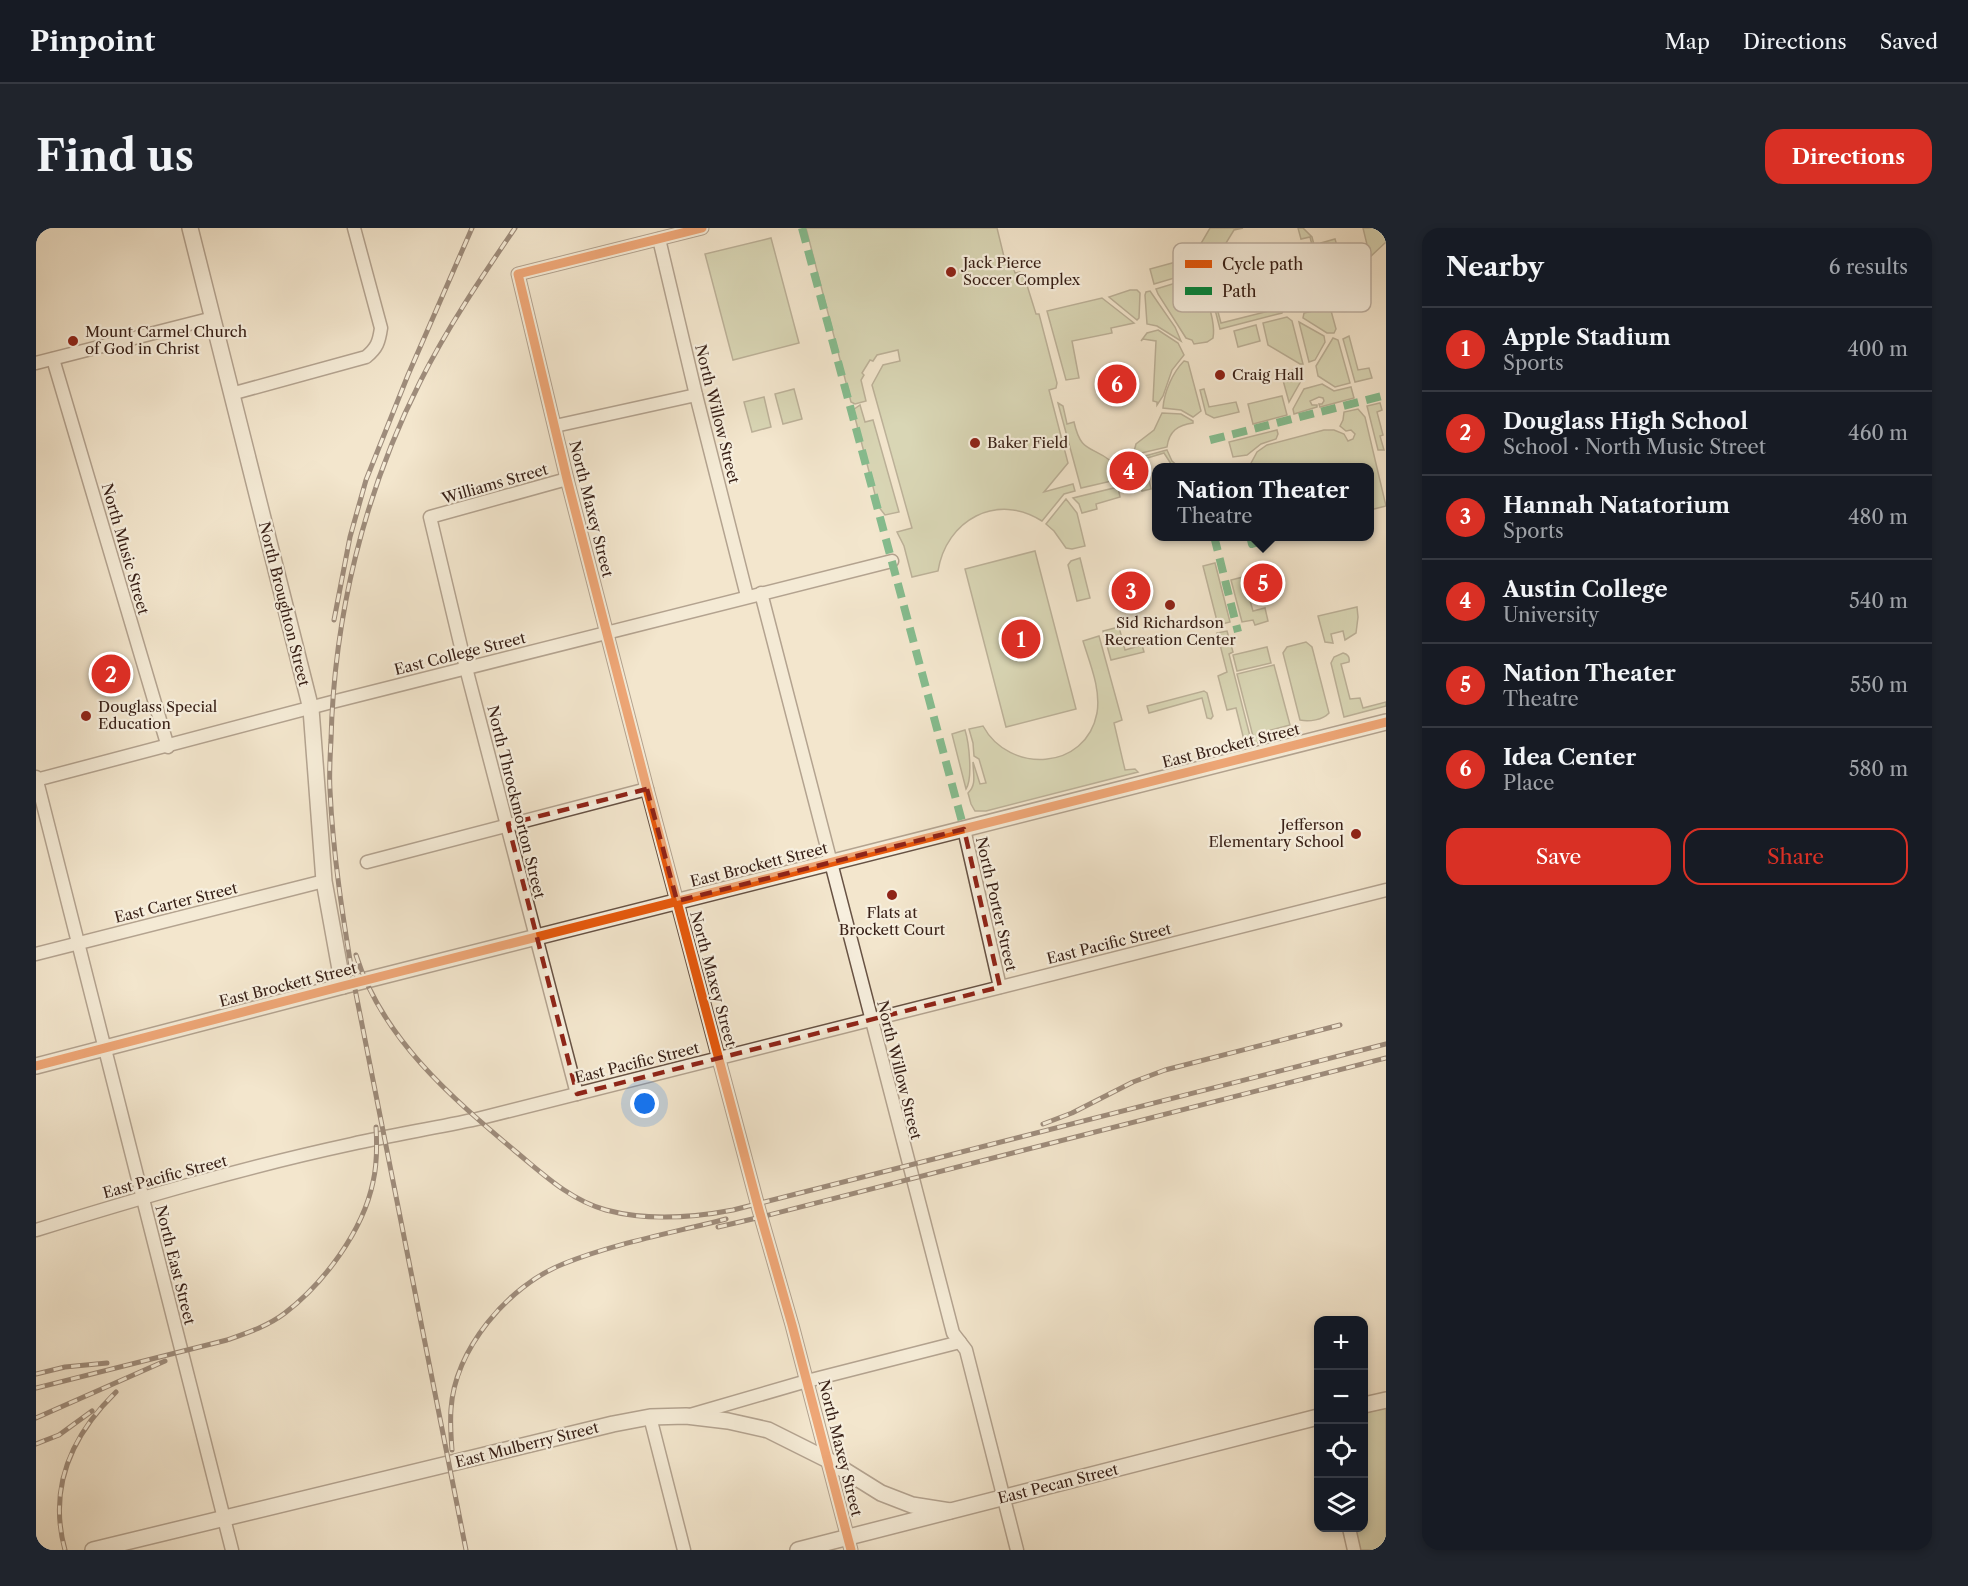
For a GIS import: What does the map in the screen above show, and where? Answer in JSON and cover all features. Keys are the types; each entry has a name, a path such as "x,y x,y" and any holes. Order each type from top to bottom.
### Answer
{"street":[{"name":"North Broughton Street","path":"190,228 311,709 324,881 344,986"},
{"path":"231,394 366,357 379,343 381,328 354,228"},
{"path":"659,239 702,228"},
{"name":"North Maxey Street","path":"659,239 518,274 567,479 647,789 849,1543"},
{"name":"North Willow Street","path":"659,239 747,596"},
{"path":"36,363 213,318"},
{"name":"North Music Street","path":"53,359 168,747"},
{"path":"555,426 696,396"},
{"name":"Williams Street","path":"430,517 567,479"},
{"name":"North Throckmorton Street","path":"430,517 466,668 577,1094"},
{"name":"East College Street","path":"36,779 168,747 761,592 892,561"},
{"name":"North Willow Street","path":"761,592 953,1333 966,1350 1017,1550"},
{"name":"East Brockett Street","path":"36,1066 1386,722"},
{"name":"North East Street","path":"36,779 232,1550"},
{"path":"367,862 647,789"},
{"name":"North Porter Street","path":"964,829 1000,987"},
{"name":"East Carter Street","path":"36,954 324,881"},
{"name":"East Pacific Street","path":"36,1230 143,1197 352,1144 477,1119 1386,890"},
{"name":"East Mulberry Street","path":"93,1550 590,1430 650,1417 686,1416 807,1381 960,1342"},
{"path":"1368,1404 1386,1400"},
{"path":"686,1416 728,1421 768,1430 828,1460 881,1493 912,1505 950,1510"},
{"path":"650,1417 684,1550"},
{"name":"East Pecan Street","path":"798,1550 849,1543 950,1510 1314,1418"},
{"path":"1350,1532 1354,1550"}],"highlighted area":[{"path":"647,789 677,901 964,829 1000,987 577,1094 508,824"}],"green space":[{"path":"806,228 997,228 1006,265 1012,264 1015,273 1020,272 1026,282 1036,314 1039,314 1057,383 1056,388 1049,390 1068,463 1044,492 1073,484 1075,491 1064,494 1042,521 1025,513 1008,509 976,516 963,525 951,538 943,553 938,571 912,577 904,546 897,532 912,528 872,385 883,365 900,361 898,350 877,355 873,361 870,360 862,373 864,375 861,380 866,401 855,404 851,402"},
{"path":"1210,228 1243,228 1234,230 1226,243 1201,243"},
{"path":"1298,228 1303,228 1312,237 1314,243 1310,237 1301,239"},
{"path":"1363,228 1386,228 1386,242 1371,256 1371,243 1367,243"},
{"path":"771,238 799,343 733,360 705,254"},
{"path":"1335,239 1336,243 1321,243"},
{"path":"1173,263 1173,278 1154,284 1150,269"},
{"path":"1173,284 1173,312 1211,312 1213,338 1207,342 1194,344 1192,340 1186,338 1156,289"},
{"path":"1137,290 1140,293 1137,320 1109,297"},
{"path":"1150,291 1175,327 1181,341 1157,326 1147,324 1145,295"},
{"path":"1102,298 1134,323 1111,328 1112,333 1072,341 1079,378 1066,380 1047,311"},
{"path":"1216,312 1218,312 1221,323 1265,312 1282,312 1282,313 1220,329"},
{"path":"1331,312 1336,329 1334,333 1327,333 1303,318 1304,313"},
{"path":"1287,317 1292,321 1303,364 1268,345 1263,323"},
{"path":"1299,322 1324,336 1325,342 1315,360 1309,362"},
{"path":"1256,325 1260,341 1238,347 1234,331"},
{"path":"1158,330 1178,343 1184,355 1172,370 1163,396 1157,405 1157,402 1153,401 1156,341 1143,339 1141,341 1147,333"},
{"path":"1349,336 1358,370 1369,368 1372,378 1355,382 1343,339"},
{"path":"1333,338 1338,340 1350,383 1335,387 1318,376 1316,366"},
{"path":"1184,361 1188,362 1201,411 1193,417 1181,410 1163,408 1170,383"},
{"path":"1298,369 1301,381 1289,402 1281,373"},
{"path":"1322,384 1334,391 1351,387 1354,398 1320,407 1319,404 1324,401 1319,397 1310,401 1317,407 1294,414 1293,409 1304,389"},
{"path":"794,389 802,419 783,424 775,394"},
{"path":"1204,389 1209,407 1236,402 1239,412 1214,418 1206,414 1200,390"},
{"path":"1282,396 1287,415 1253,424 1248,404"},
{"path":"764,397 771,427 752,432 744,402"},
{"path":"1058,403 1063,406 1067,424 1074,422 1083,444 1111,461 1116,480 1081,488"},
{"path":"1380,403 1382,410 1377,412 1384,450 1378,450 1367,406"},
{"path":"860,405 865,422 873,420 899,512 885,515 878,506 853,410"},
{"path":"1358,409 1365,417 1386,506 1374,509 1374,463 1251,463 1257,452 1267,445 1324,430 1334,430 1344,434 1348,441 1353,439 1355,434 1351,430 1346,431 1340,426 1344,412"},
{"path":"1162,413 1181,414 1193,423 1175,430 1167,447 1133,455 1136,444 1154,430"},
{"path":"1277,430 1276,439 1261,444 1247,455 1233,457 1229,442"},
{"path":"1167,450 1174,463 1170,463 1164,453 1144,459 1151,489 1142,491 1134,459"},
{"path":"1118,487 1120,497 1096,504 1097,509 1082,513 1079,504 1073,498"},
{"path":"1066,499 1077,513 1085,546 1066,548 1046,524"},
{"path":"1035,551 1076,709 1006,727 965,569"},
{"path":"1080,558 1090,598 1077,601 1068,565 1071,561"},
{"path":"1215,563 1230,622 1218,625 1203,566"},
{"path":"1243,577 1253,611 1265,608 1268,621 1255,625 1253,620 1242,622 1231,580"},
{"path":"1357,607 1356,633 1345,640 1343,631 1331,634 1333,643 1325,642 1318,616"},
{"path":"1119,627 1125,650 1142,645 1144,652 1111,660 1103,631"},
{"path":"1227,631 1233,652 1229,654 1252,744 1240,747 1237,744 1244,740 1236,708 1227,710 1218,676 1227,672 1217,633"},
{"path":"1099,636 1122,720 1114,723 1125,770 1135,769 1138,772 986,811 975,811 968,793 974,783 973,762 980,784 986,783 979,759 974,756 969,729 983,726 995,742 1010,752 1028,758 1046,759 1063,755 1078,746 1090,732 1098,704 1094,677 1083,641"},
{"path":"1306,642 1312,647 1329,713 1320,719 1307,721 1300,720 1283,653 1287,647"},
{"path":"1267,647 1271,663 1237,671 1233,655"},
{"path":"1343,653 1349,659 1349,662 1341,664 1350,699 1360,698 1363,708 1386,702 1386,706 1344,717 1331,663 1334,657"},
{"path":"1274,665 1290,725 1267,731 1269,740 1255,744 1237,674"},
{"path":"1204,691 1207,693 1213,716 1211,719 1207,718 1202,698 1149,713 1147,706"},
{"path":"965,730 970,769 966,789 952,734"},
{"path":"1386,1408 1386,1550 1359,1550 1355,1532 1368,1532 1368,1412"}],"railway":[{"path":"334,620 350,537 366,480 408,375 472,228"},
{"path":"466,1550 354,984 336,863 331,814 330,759 333,694 346,602 368,511 383,467 400,424 441,342 515,228"},
{"path":"356,955 383,1013 421,1064 443,1087 536,1169 569,1193 593,1206 637,1216 685,1216 733,1210 1386,1044"},
{"path":"1043,1124 1072,1113 1133,1082 1165,1070 1340,1025"},
{"path":"718,1227 1386,1058"},
{"path":"36,1388 227,1340 250,1332 285,1313 314,1287 340,1255 361,1219 374,1175 376,1127"},
{"path":"452,1450 451,1409 462,1364 488,1322 504,1304 543,1274 563,1264 623,1244 726,1219"},
{"path":"36,1418 165,1361"},
{"path":"36,1374 65,1367 107,1363"},
{"path":"65,1550 60,1527 59,1505 67,1464 87,1427 116,1392"},
{"path":"36,1444 59,1435 92,1411"}],"marked path":[{"path":"802,228 964,829"},
{"path":"1210,440 1386,395"},
{"path":"1215,541 1238,632"},
{"path":"1251,541 1252,544 1263,541"}],"cycle path":[{"path":"702,228 518,274 567,479 647,789 851,1550"},
{"path":"36,1066 1386,722"}],"place":[{"name":"Jack Pierce Soccer Complex","path":"951,272"},
{"name":"Mount Carmel Church of God in Christ","path":"73,341"},
{"name":"Craig Hall","path":"1220,375"},
{"name":"Idea Center","path":"1117,384"},
{"name":"Baker Field","path":"975,443"},
{"name":"Austin College","path":"1129,471"},
{"name":"Nation Theater","path":"1263,583"},
{"name":"Hannah Natatorium","path":"1131,591"},
{"name":"Sid Richardson Recreation Center","path":"1170,605"},
{"name":"Apple Stadium","path":"1021,639"},
{"name":"Douglass High School","path":"111,674"},
{"name":"Douglass Special Education","path":"86,716"},
{"name":"Jefferson Elementary School","path":"1356,834"},
{"name":"Flats at Brockett Court","path":"892,895"}]}
